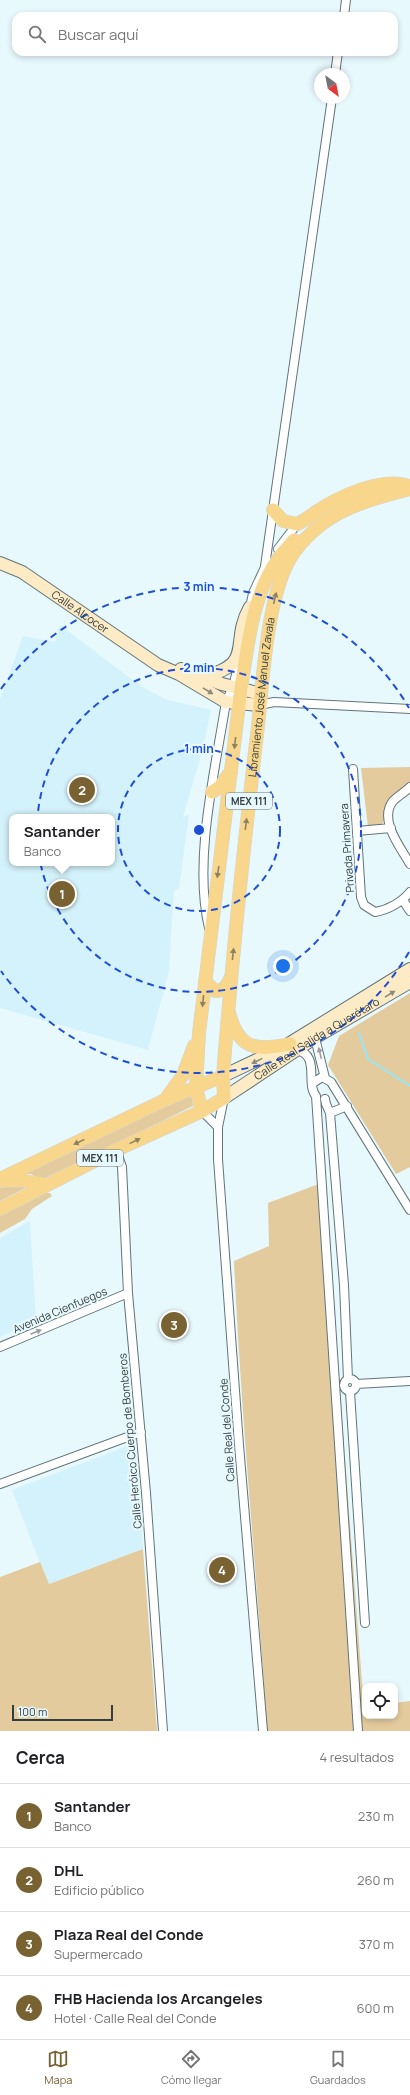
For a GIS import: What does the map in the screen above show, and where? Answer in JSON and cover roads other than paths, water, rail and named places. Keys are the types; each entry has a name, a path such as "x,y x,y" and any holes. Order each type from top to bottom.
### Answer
{"main road":[{"path":"274,510 283,521 297,524 335,501 361,490 396,482 409,486"},
{"name":"Libramiento José Manuel Zavala","path":"199,1033 210,935 232,769 232,703 256,611 268,576 278,559 302,531 326,514 350,501 409,486"},
{"name":"Libramiento José Manuel Zavala","path":"223,1076 231,977 260,699 276,591 294,551 329,517 351,506 409,486"},
{"path":"212,792 220,787 232,769"},
{"path":"205,980 215,991 220,991 226,986 231,977"},
{"path":"228,1008 237,1032 247,1044 263,1049 293,1047"},
{"name":"MEX 111","path":"199,1033 196,1088 202,1111"},
{"name":"MEX 111","path":"165,1100 183,1075 199,1033"},
{"name":"MEX 111","path":"0,1209 116,1150 202,1111 224,1098 223,1076 165,1100 1,1177"},
{"path":"1,1177 46,1185"}],"street":[{"path":"344,12 346,0"},
{"path":"336,68 337,56"},
{"path":"237,687 250,607 265,566 331,104"},
{"path":"265,566 297,524"},
{"name":"Calle Alcocer","path":"0,563 22,572 158,665 179,674 232,703 260,699"},
{"path":"202,677 225,670 237,658 245,616 250,607"},
{"name":"Calle Alcocer","path":"158,665 175,667 202,677 237,687 260,699"},
{"path":"260,699 274,702 410,709"},
{"path":"210,935 204,906 203,872 212,792 232,703"},
{"name":"Privada Primavera","path":"353,769 361,897 364,905 375,912 381,911 403,900 410,892"},
{"path":"410,787 393,802 388,811 391,828 410,864"},
{"path":"357,831 391,828"},
{"path":"403,900 410,912"},
{"name":"Calle Real Salida a Querétaro","path":"224,1098 293,1047 410,969"},
{"name":"Calle Real Salida a Querétaro","path":"314,1034 410,982"},
{"path":"314,1034 325,1078 333,1085 345,1102 410,1210"},
{"path":"293,1047 307,1054 313,1083 312,1090 316,1096 358,1731"},
{"name":"Calle Real Salida a Querétaro","path":"223,1076 293,1047"},
{"path":"313,1083 318,1078 325,1078"},
{"path":"327,1098 333,1092 333,1085"},
{"path":"316,1096 345,1102"},
{"name":"Calle Real del Conde","path":"224,1098 218,1127 239,1445 263,1731"},
{"path":"327,1098 330,1113 352,1382 354,1390 350,1392 365,1622"},
{"path":"330,1113 345,1102"},
{"path":"202,1111 218,1127"},
{"name":"Calle Heróico Cuerpo de Bomberos","path":"116,1150 122,1167 128,1293 141,1432 163,1731"},
{"name":"Avenida Cienfuegos","path":"0,1347 128,1293"},
{"path":"352,1382 410,1380"},
{"path":"0,1484 141,1432"}],"waterway":[{"path":"359,1033 368,1059 410,1086"}],"place":[{"name":"DHL","path":"82,790"},
{"name":"Santander","path":"62,894"},
{"name":"Plaza Real del Conde","path":"174,1325"},
{"name":"FHB Hacienda los Arcangeles","path":"222,1570"}]}
